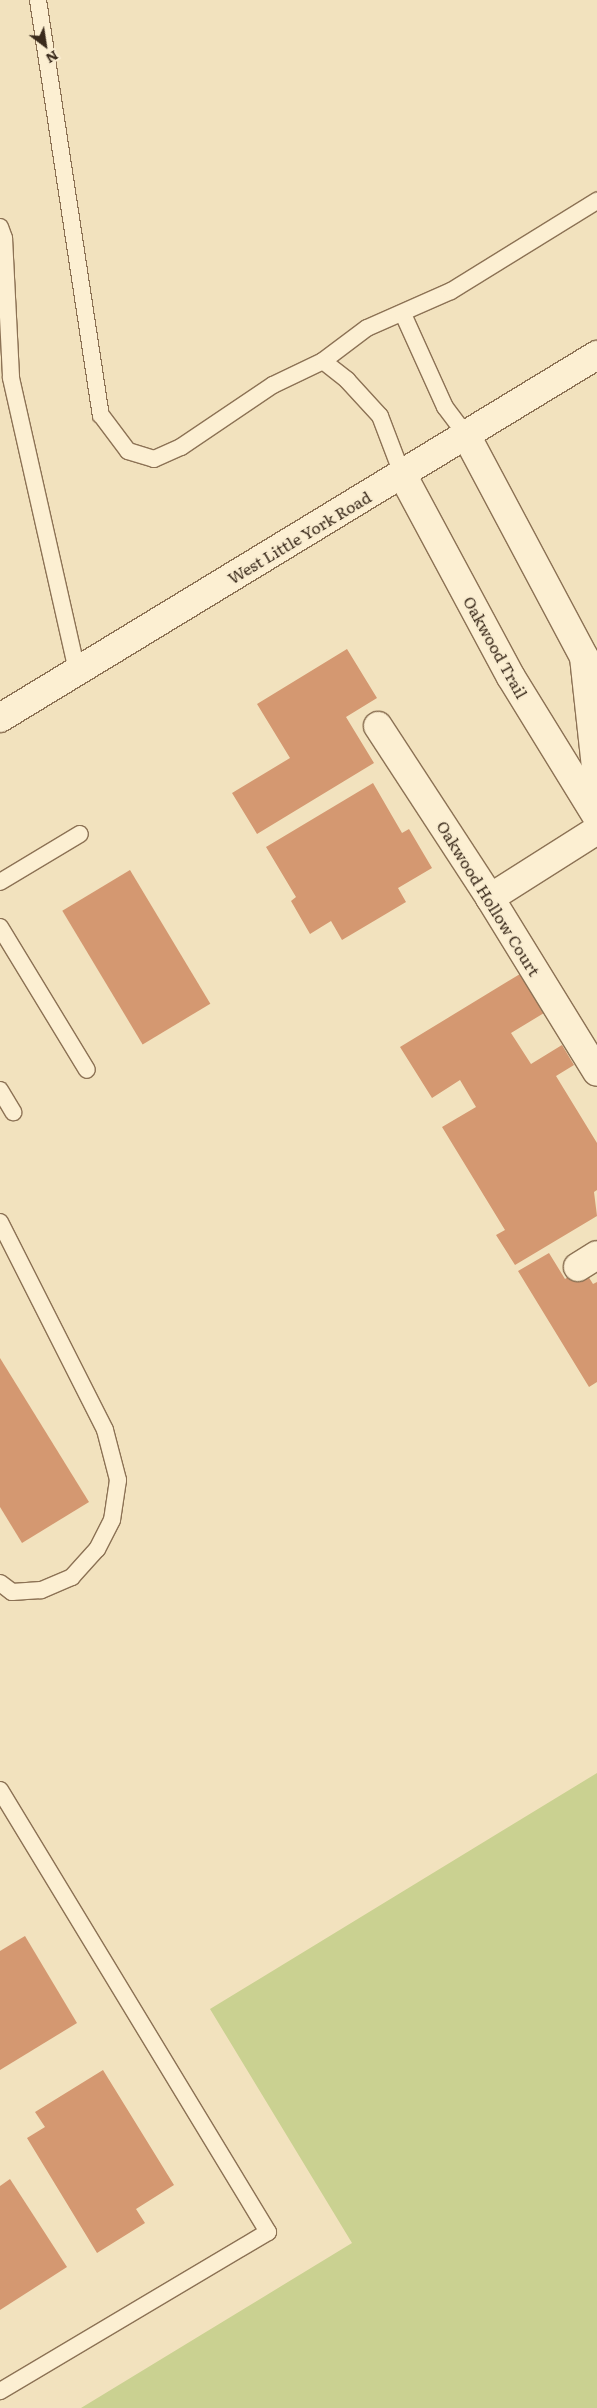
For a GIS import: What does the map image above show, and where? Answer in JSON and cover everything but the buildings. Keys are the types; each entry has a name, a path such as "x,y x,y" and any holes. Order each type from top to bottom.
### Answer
{"street":[{"name":"West Little York Road","path":"0,718 597,354"},
{"path":"466,435 584,656 597,776"},
{"name":"Oakwood Trail","path":"402,474 511,677 597,817"},
{"name":"Oakwood Hollow Court","path":"378,726 490,898 597,1072"},
{"path":"490,898 597,830"}],"lane":[{"path":"38,0 101,415 128,451 154,458 181,448 272,385 323,361 367,328 403,314 451,291 597,201"},
{"path":"0,227 4,238 11,378 77,670"},
{"path":"403,314 445,407 466,435"},
{"path":"323,361 347,380 380,416 402,474"},
{"path":"0,882 80,834"},
{"path":"0,927 87,1070"},
{"path":"0,1090 13,1112"},
{"path":"0,1222 105,1430 118,1480 112,1520 98,1549 72,1577 41,1590 12,1592 0,1583"},
{"path":"0,1790 268,2232 0,2391"}],"green space":[{"path":"597,1773 597,2408 81,2408 352,2243 210,2009"}]}
